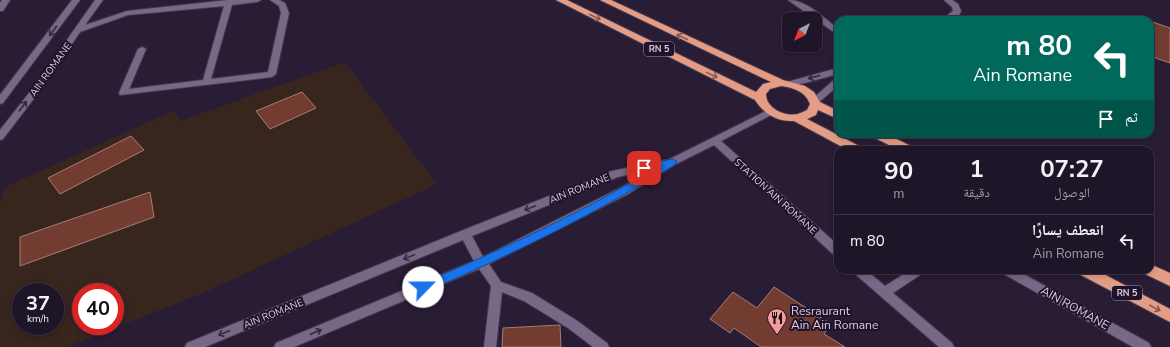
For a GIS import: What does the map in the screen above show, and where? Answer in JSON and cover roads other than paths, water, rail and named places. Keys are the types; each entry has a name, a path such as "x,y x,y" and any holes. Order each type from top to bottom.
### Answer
{"highway":[{"name":"RN 5","path":"560,0 759,98"},
{"name":"RN 5","path":"604,0 785,83"},
{"path":"815,102 812,112 803,117 797,118 778,116 764,108 759,98 759,93 767,86 785,83 801,88 810,94 815,102 834,113"},
{"path":"797,118 834,138"},
{"path":"834,138 850,146"},
{"path":"885,138 901,146"},
{"path":"1154,272 1170,280"},
{"name":"RN 5","path":"1091,274 1170,316"}],"street":[{"path":"0,9 6,0"},
{"name":"AIN ROMANE","path":"0,101 76,0"},
{"name":"AIN ROMANE","path":"0,137 39,86 99,0"},
{"path":"77,31 127,13 258,0"},
{"path":"142,49 123,93 272,74 285,13 282,5 274,0"},
{"path":"792,0 809,10 834,30"},
{"path":"948,0 955,6 957,11 956,14 952,16"},
{"path":"206,83 229,2"},
{"path":"785,83 834,72"},
{"path":"815,102 834,85"},
{"path":"673,162 770,112"},
{"name":"STATION AIN ROMANE","path":"714,140 834,248"},
{"name":"AIN ROMANE","path":"191,347 465,234 616,174 673,162"},
{"name":"AIN ROMANE","path":"280,347 481,264 624,192 673,162"},
{"path":"465,234 481,264 497,284 528,297 572,324 603,347"},
{"path":"863,274 948,347"},
{"path":"884,293 913,274"},
{"name":"AIN ROMANE","path":"1013,274 1145,347"},
{"path":"490,347 497,284"}],"place":[{"name":"Resraurant Ain Ain Romane","path":"777,335"}]}
